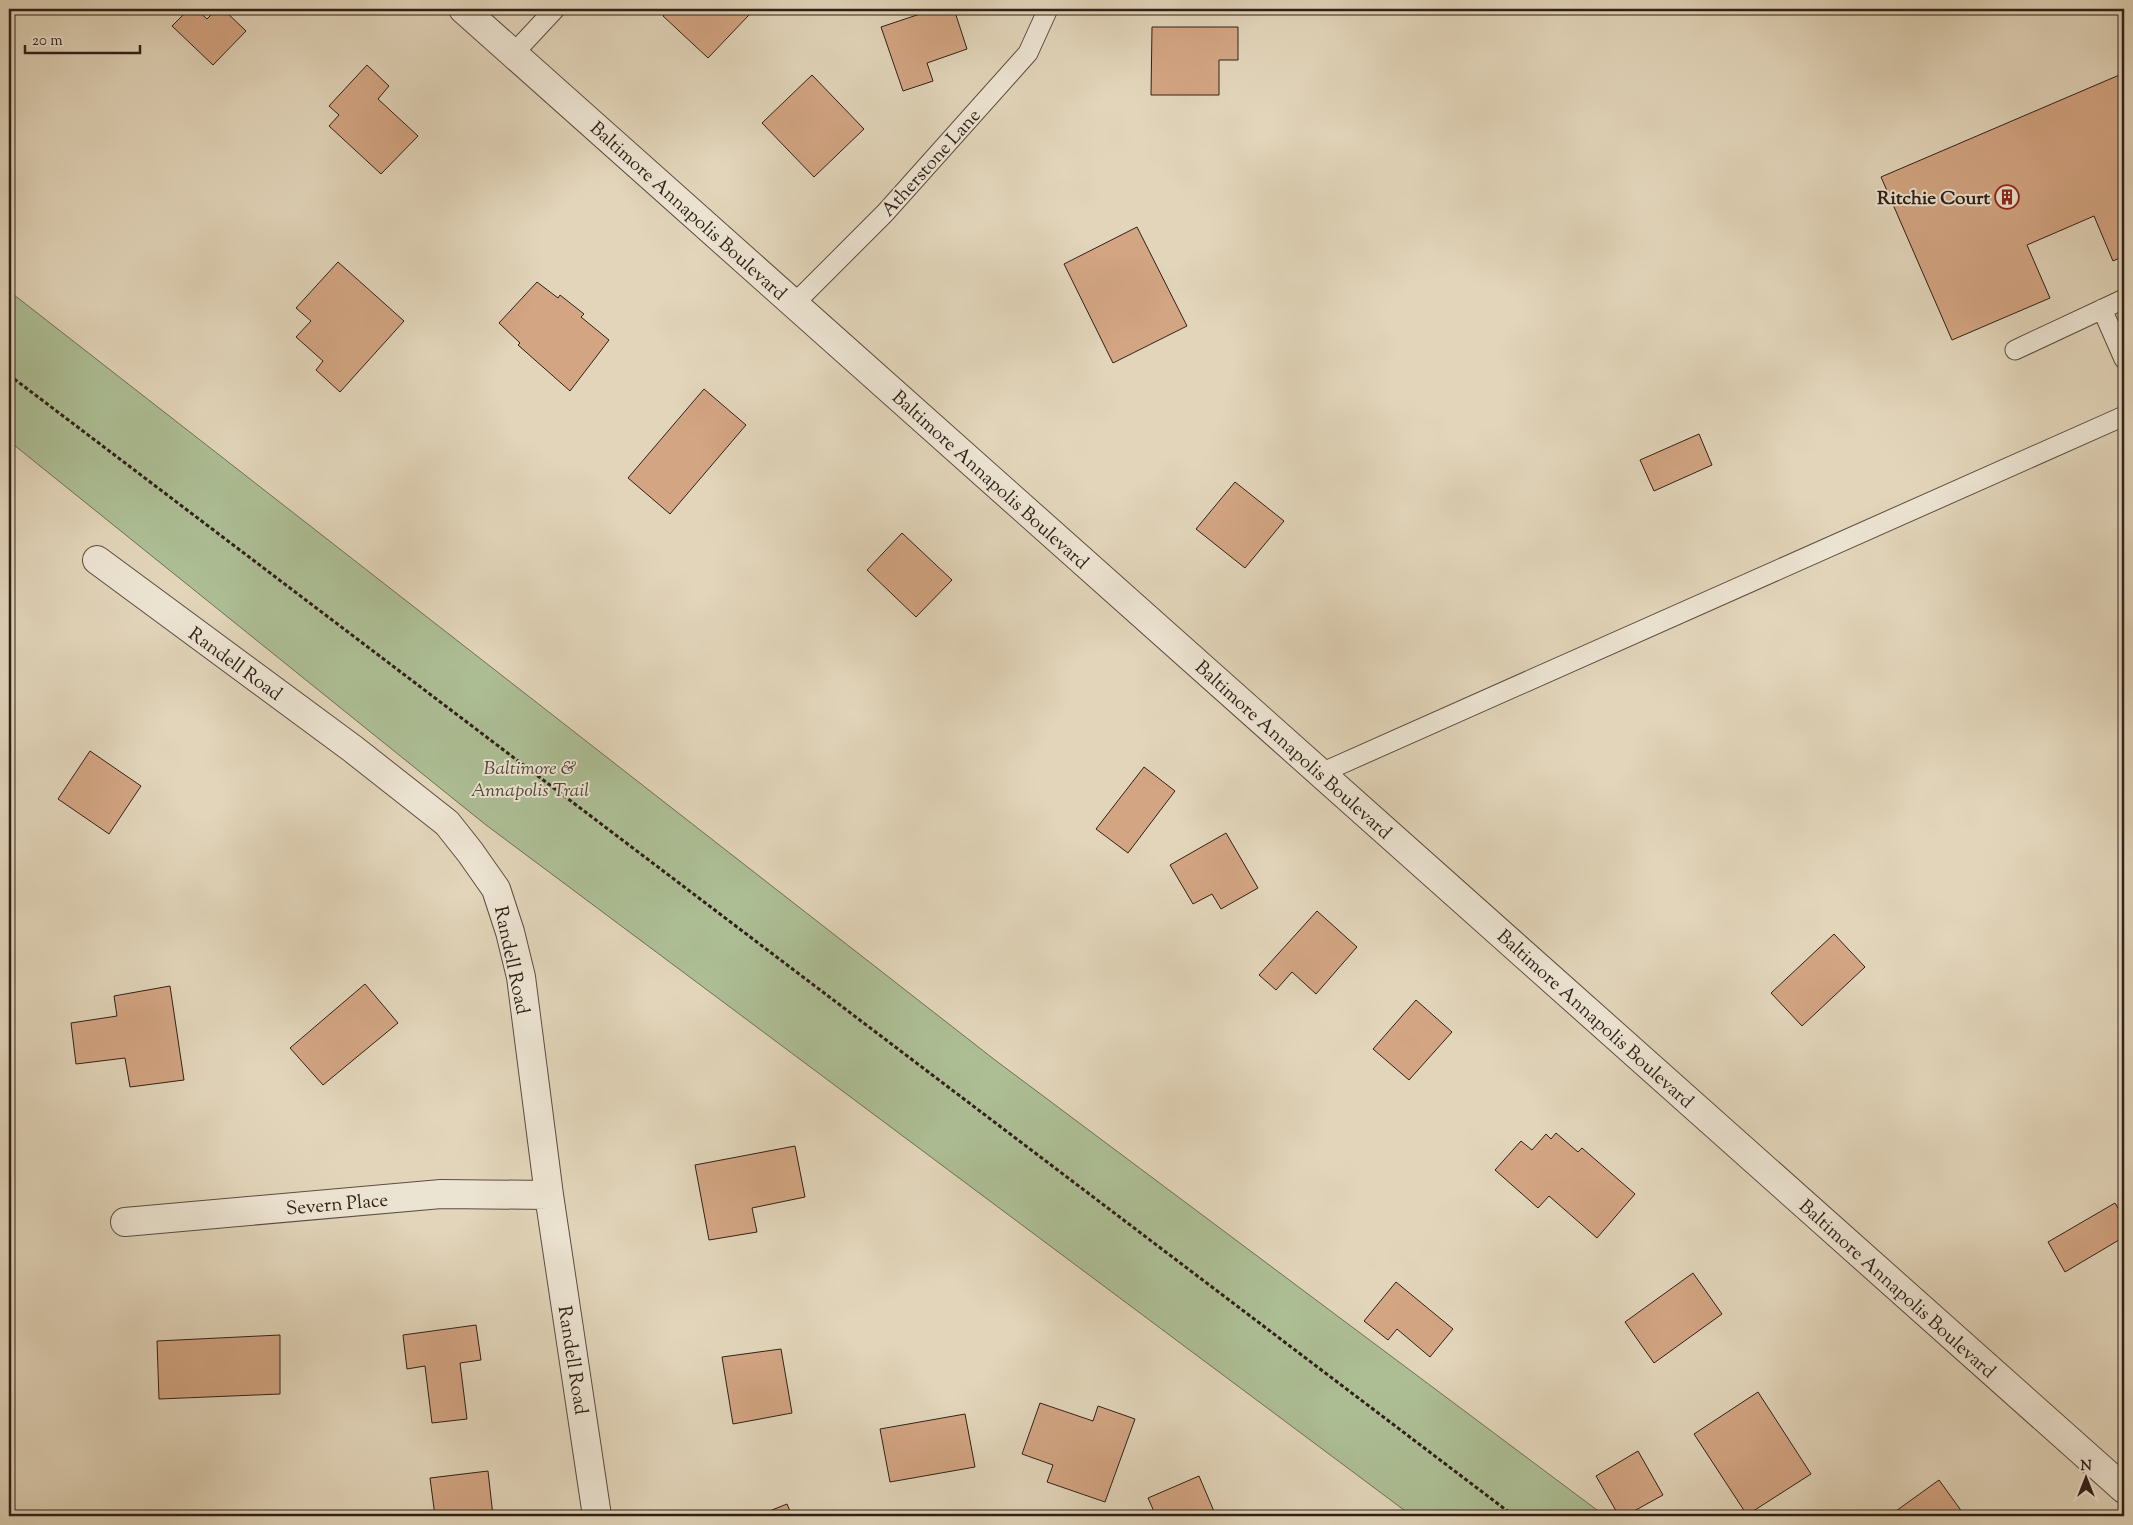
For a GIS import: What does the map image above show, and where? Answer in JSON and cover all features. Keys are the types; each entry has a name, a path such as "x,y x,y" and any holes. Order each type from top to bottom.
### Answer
{"street":[{"name":"Baltimore Annapolis Boulevard","path":"463,9 2124,1489"},
{"name":"Randell Road","path":"97,560 361,755 447,823 496,889 510,932 521,977 549,1195 597,1516"},
{"name":"Severn Place","path":"125,1222 441,1194 549,1195"}],"lane":[{"path":"513,54 555,9"},
{"name":"Atherstone Lane","path":"794,304 885,213 1028,53 1048,9"},
{"path":"2015,350 2124,298"},
{"path":"2102,309 2124,359"},
{"path":"1321,773 2124,416"}],"path":[{"path":"9,375 1514,1516"}],"green space":[{"name":"Baltimore & Annapolis Trail","path":"9,291 995,1060 1605,1516 1412,1516 486,825 9,441"}],"building":[{"path":"189,9 196,9 207,19 217,9 223,9 246,31 213,65 172,26"},
{"path":"670,9 742,9 749,15 708,58 663,16"},
{"path":"935,9 954,9 967,49 927,63 933,81 903,91 881,27"},
{"path":"1152,27 1238,27 1238,60 1219,60 1219,95 1151,95"},
{"path":"367,65 389,86 378,99 418,136 381,174 329,126 339,115 329,106"},
{"name":"Ritchie Court","path":"2124,73 2124,256 2113,261 2094,216 2027,245 2050,298 1952,340 1881,177"},
{"path":"812,75 864,129 814,177 762,123"},
{"path":"1137,227 1187,326 1113,363 1064,264"},
{"path":"338,262 404,321 340,392 316,370 323,361 296,337 311,321 296,308"},
{"path":"537,282 558,298 560,295 584,314 581,317 609,340 570,391 518,345 520,343 499,323"},
{"path":"704,389 746,425 670,514 628,478"},
{"path":"1699,434 1712,465 1654,491 1640,460"},
{"path":"1235,482 1284,521 1245,568 1196,529"},
{"path":"902,533 952,580 916,617 867,570"},
{"path":"90,751 141,786 109,834 58,799"},
{"path":"1144,767 1175,791 1128,853 1096,829"},
{"path":"1226,833 1258,888 1221,909 1212,894 1193,904 1170,865"},
{"path":"1317,911 1357,947 1316,994 1292,972 1276,990 1259,975"},
{"path":"1834,934 1865,967 1802,1026 1771,993"},
{"path":"365,984 398,1023 323,1085 290,1048"},
{"path":"170,986 184,1080 130,1087 125,1058 76,1064 71,1023 117,1016 114,996"},
{"path":"1416,1000 1452,1032 1409,1080 1373,1049"},
{"path":"1556,1133 1578,1152 1582,1148 1635,1194 1597,1238 1549,1196 1538,1208 1495,1170 1521,1141 1532,1150 1546,1134 1551,1139"},
{"path":"795,1146 805,1197 752,1208 757,1232 709,1240 695,1165"},
{"path":"2115,1203 2124,1219 2124,1237 2065,1272 2048,1242"},
{"path":"1693,1273 1722,1314 1654,1363 1625,1322"},
{"path":"1396,1282 1453,1329 1430,1357 1397,1329 1388,1340 1364,1321"},
{"path":"476,1325 481,1360 460,1363 467,1419 432,1423 425,1366 407,1369 403,1335"},
{"path":"280,1335 280,1394 159,1399 157,1341"},
{"path":"781,1349 792,1413 733,1424 722,1357"},
{"path":"1758,1392 1811,1474 1747,1515 1694,1434"},
{"path":"1040,1403 1093,1421 1098,1406 1135,1419 1105,1502 1047,1482 1053,1465 1022,1454"},
{"path":"965,1414 975,1467 890,1482 880,1429"},
{"path":"1638,1451 1663,1495 1625,1516 1619,1516 1596,1476"},
{"path":"488,1471 493,1516 435,1516 430,1478"},
{"path":"1199,1476 1216,1516 1156,1516 1148,1498"},
{"path":"1939,1480 1965,1516 1889,1516"},
{"path":"787,1504 792,1516 757,1516"}],"place":[{"name":"Ritchie Court","path":"2007,197"}]}
